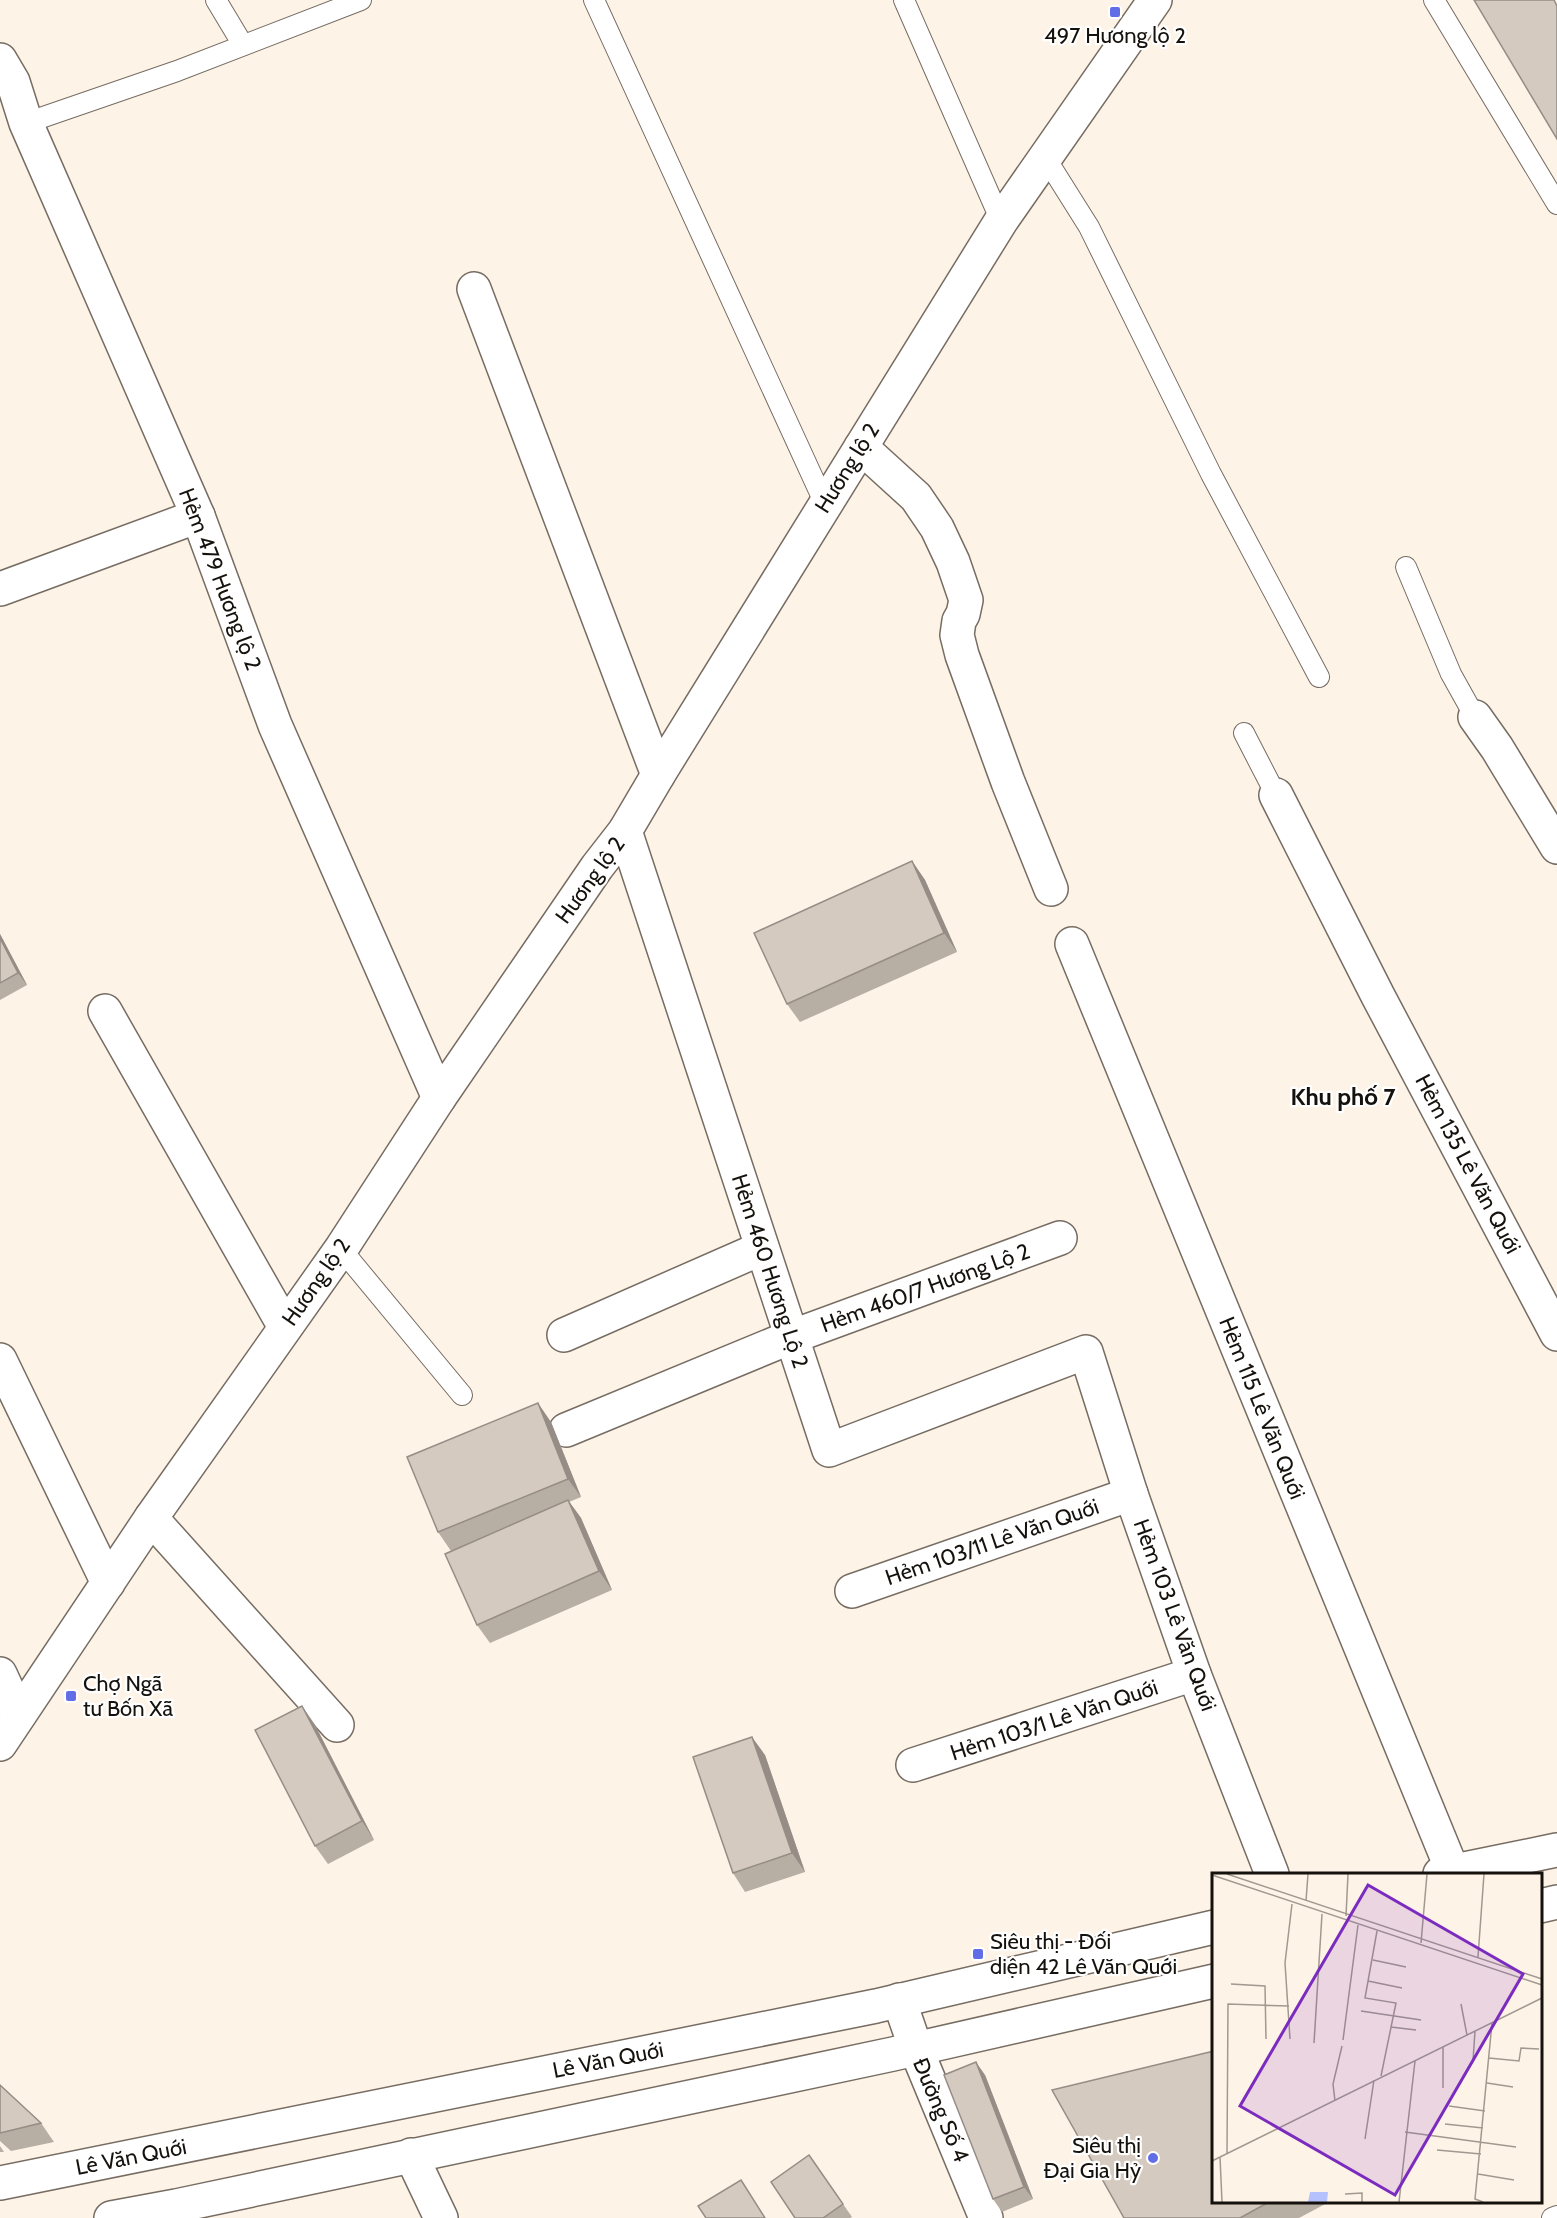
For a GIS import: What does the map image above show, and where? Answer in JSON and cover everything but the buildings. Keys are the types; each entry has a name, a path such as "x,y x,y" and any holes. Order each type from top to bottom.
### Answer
{"street":[{"name":"Hương lộ 2","path":"0,1744 151,1518 341,1249 439,1098 597,867 625,831 1001,221 1155,0"},
{"name":"Hẻm 479 Hương lộ 2","path":"0,60 13,82 26,123 198,516 275,725 439,1098"},
{"path":"474,289 658,775"},
{"path":"861,447 916,497 937,528 953,562 966,600 957,635 962,655 1008,782 1051,889"},
{"path":"0,589 198,516"},
{"path":"1475,717 1497,748 1557,847"},
{"name":"Hẻm 135 Lê Văn Quới","path":"1276,795 1378,996 1557,1334"},
{"name":"Hẻm 460 Hương Lộ 2","path":"625,831 829,1450 1086,1352"},
{"name":"Hẻm 115 Lê Văn Quới","path":"1072,944 1446,1873"},
{"path":"105,1011 285,1327"},
{"name":"Hẻm 460/7 Hương Lộ 2","path":"566,1430 791,1337 1060,1238"},
{"path":"564,1335 762,1248"},
{"name":"Hẻm 103 Lê Văn Quới","path":"1086,1352 1131,1494 1194,1674 1271,1873"},
{"path":"0,1360 108,1583"},
{"name":"Hẻm 103/11 Lê Văn Quới","path":"852,1591 1131,1494"},
{"path":"151,1518 338,1725"},
{"path":"0,1674 19,1715"},
{"name":"Hẻm 103/1 Lê Văn Quới","path":"913,1765 1194,1674"},
{"path":"1446,1873 1557,1850"},
{"path":"1542,1906 1557,1902"},
{"name":"Lê Văn Quới","path":"0,2183 899,2000 1212,1927"},
{"path":"111,2218 178,2212 411,2155 916,2049 1212,1981"},
{"name":"Đường Số 4","path":"899,2000 916,2049 987,2218"},
{"path":"411,2155 441,2218"}],"lane":[{"path":"216,0 243,45"},
{"path":"26,123 177,71 361,0"},
{"path":"594,0 825,504"},
{"path":"904,0 1001,221"},
{"path":"1434,0 1557,204"},
{"path":"1045,157 1089,227 1211,474 1319,677"},
{"path":"1406,567 1452,674 1475,717"},
{"path":"1244,733 1276,795"},
{"path":"341,1249 462,1395"},
{"path":"1552,2218 1557,2216"}],"place":[{"name":"497 Hương lộ 2","path":"1115,12"},
{"name":"Chợ Ngã tư Bốn Xã","path":"71,1696"},
{"name":"Siêu thị - Đối diện 42 Lê Văn Quới","path":"978,1954"},
{"name":"Siêu thị Đại Gia Hỷ","path":"1153,2158"}],"district":[{"name":"Khu phố 7","path":"1343,1096"}]}
